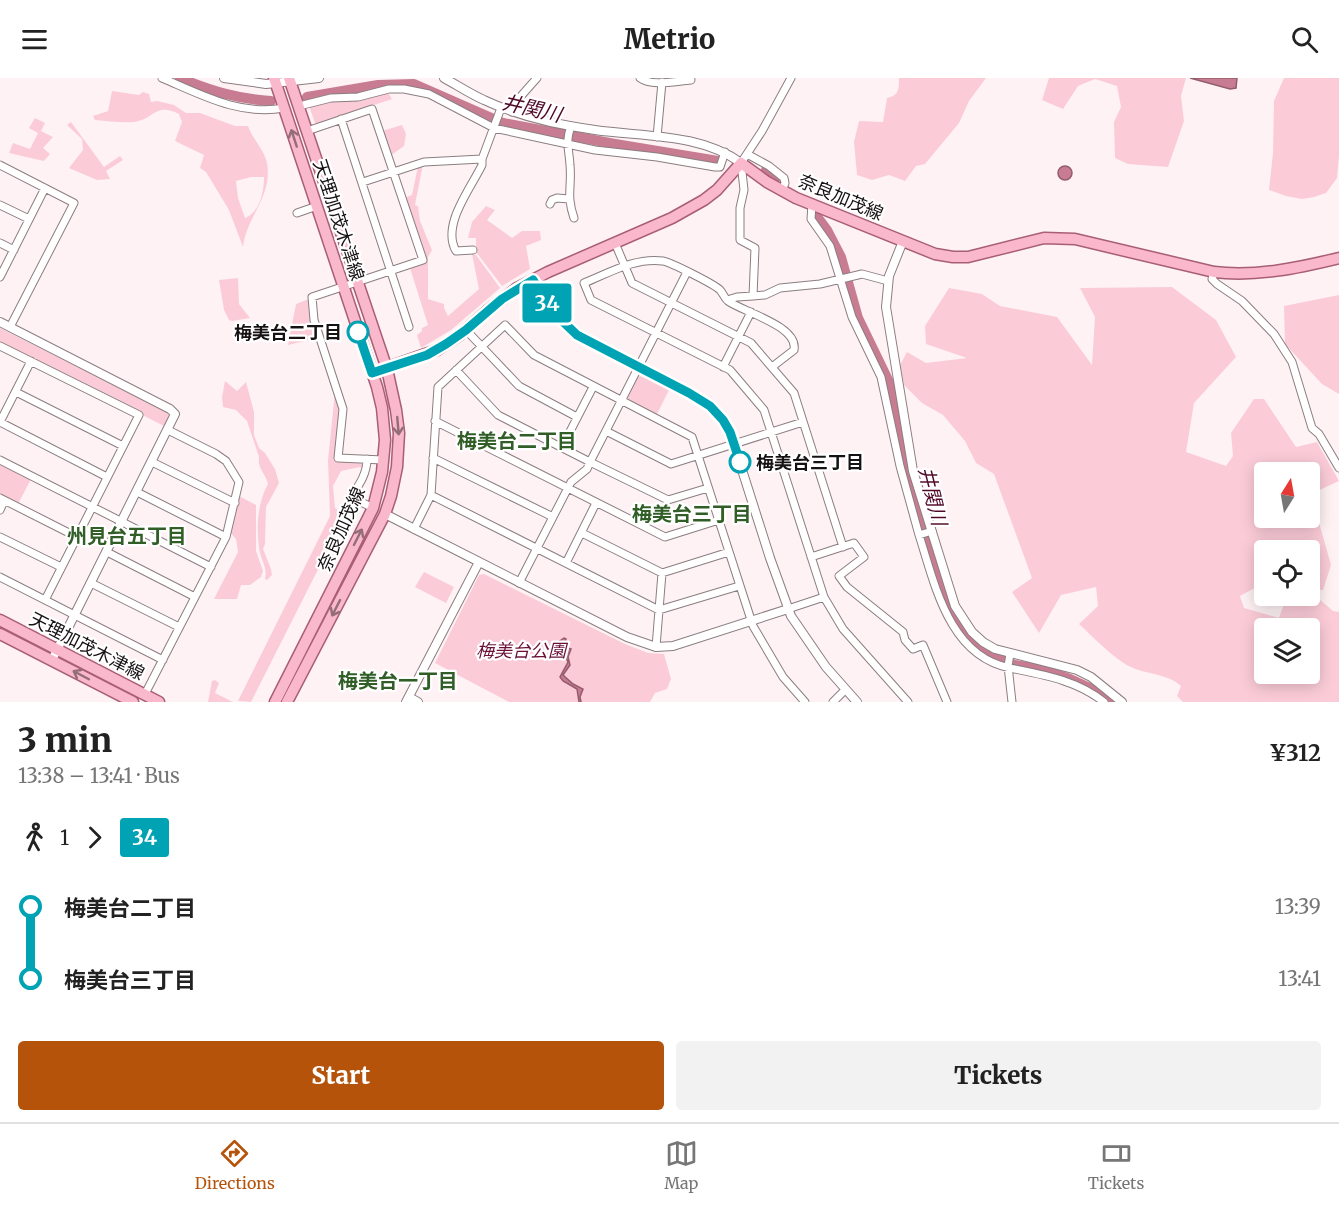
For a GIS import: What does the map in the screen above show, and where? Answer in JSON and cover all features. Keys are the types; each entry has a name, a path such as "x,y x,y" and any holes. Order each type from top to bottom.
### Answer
{"main road":[{"name":"天理加茂木津線","path":"290,80 387,369"},
{"name":"天理加茂木津線","path":"275,81 372,373"},
{"name":"奈良加茂線","path":"744,159 782,191 935,254 953,258 968,258 1044,238 1075,239 1214,272 1242,274 1263,273 1339,258"},
{"path":"372,373 437,350 466,330 502,299 533,280 672,218 704,200 717,190 744,159"},
{"name":"奈良加茂線","path":"287,702 385,514 396,477 399,445 396,410 387,369"},
{"name":"奈良加茂線","path":"275,702 373,508 383,460 384,419 372,373"},
{"name":"天理加茂木津線","path":"0,620 133,702"},
{"name":"天理加茂木津線","path":"0,634 55,655 159,702"}],"street":[{"path":"162,78 229,105 251,109 284,108"},
{"path":"224,78 255,83 319,78"},
{"path":"444,78 500,110 570,129 657,137 706,146 744,159"},
{"path":"512,112 521,96 537,78"},
{"path":"640,78 643,81 662,82 691,80"},
{"path":"753,296 755,248 743,244 740,240 744,159 791,78"},
{"path":"657,137 662,82"},
{"path":"299,106 331,98 358,97 389,89 404,88 429,94 494,128 566,145 715,167 720,167 725,152"},
{"path":"307,131 372,109 423,260 312,297 314,320 343,409 338,458 383,460"},
{"path":"473,250 456,251 452,243 456,211 482,165 482,159 500,110"},
{"path":"341,119 409,327"},
{"path":"570,129 566,145 570,165 568,199 574,218"},
{"path":"363,182 424,162 482,159"},
{"path":"0,165 74,203 10,327"},
{"path":"0,277 45,188"},
{"path":"550,204 557,198 568,199"},
{"path":"812,204 811,219 830,246 845,279 852,317 881,377 888,401 900,466 924,534 962,618 983,642 1009,662 1064,680 1104,702"},
{"path":"0,205 29,219"},
{"path":"297,213 317,206"},
{"path":"903,241 888,281 886,307 924,534 937,590 954,628 981,656 1009,662 1077,670 1091,677 1122,702"},
{"path":"0,243 14,250"},
{"path":"615,243 632,283 752,343 794,393 843,547"},
{"path":"772,367 795,350 795,345 784,329 726,300 719,289 664,261 638,261 584,283 591,300 730,370 764,410 824,597 843,629 908,702"},
{"path":"519,583 572,480 584,472 590,462 687,272"},
{"path":"1214,272 1212,279 1216,284 1242,301 1275,334 1292,362 1312,428 1319,434 1339,468"},
{"path":"726,300 765,295 780,288 820,284 862,274 888,281"},
{"path":"533,280 550,308 569,329 585,340 705,402 723,420 735,444 770,558 789,609 825,668 857,702"},
{"path":"723,367 751,312"},
{"path":"0,322 170,409 175,414 55,655"},
{"path":"414,529 431,495 438,387 506,325 534,355 692,437 751,621 783,677 805,702"},
{"path":"466,330 519,386 577,417"},
{"path":"1,348 139,416 45,600"},
{"path":"31,361 0,422 107,477"},
{"path":"456,370 498,415 668,500 708,488"},
{"path":"562,447 593,387"},
{"path":"16,392 123,446"},
{"path":"435,421 665,537 719,520"},
{"path":"606,431 671,464 803,422"},
{"path":"145,694 226,537 239,482 226,461 168,430"},
{"path":"433,458 553,518"},
{"path":"367,459 367,469 351,497 373,508"},
{"path":"0,460 211,567"},
{"path":"152,462 235,503"},
{"path":"137,492 226,537"},
{"path":"431,495 659,610 739,586"},
{"path":"0,510 2,499 76,537"},
{"path":"566,563 596,503"},
{"path":"385,514 627,637 656,647 673,646 824,597"},
{"path":"582,533 662,573 729,552"},
{"path":"0,537 61,567"},
{"path":"811,557 854,543 864,557 839,576 847,587 903,632 904,640 913,649 923,645 947,702"},
{"path":"107,552 195,597"},
{"path":"418,702 407,700 479,562"},
{"path":"656,647 662,573"},
{"path":"0,577 163,660"},
{"path":"91,583 179,627"},
{"path":"1009,662 1012,702"},
{"path":"833,702 842,693"}],"green space":[{"path":"899,78 986,78 969,101 959,123 925,164 916,166 905,181 889,175 872,180 857,175 854,142 859,121 883,122 887,98 896,93"},
{"path":"1049,78 1186,78 1181,96 1184,121 1168,167 1128,164 1115,158 1114,122 1121,107 1117,86 1095,79 1078,86 1063,109 1042,100"},
{"path":"1284,78 1339,78 1337,178 1326,193 1314,197 1302,199 1269,190 1273,153 1274,101"},
{"path":"112,91 139,95 143,92 149,94 151,102 174,105 186,113 200,113 235,126 248,126 266,158 268,175 263,197 245,236 243,247 229,210 206,172 200,168 204,155 175,141 182,122 179,114 160,110 134,122 95,120 93,116 108,111","holes":["251,177 264,177 258,206 245,218 238,198 236,181"]},
{"path":"387,91 392,99 317,124 309,106 336,99 352,101"},
{"path":"35,118 45,123 41,131 53,137 43,148 50,154 44,161 9,153 13,143 30,149 38,133 29,128"},
{"path":"71,122 104,167 120,156 123,160 106,171 110,179 97,180 69,168 83,150 82,139 67,125"},
{"path":"402,125 406,134 404,146 390,156 382,131"},
{"path":"423,164 415,205 418,206 420,221 432,250 428,257 428,299 444,304 448,316 479,289 472,254 476,255 500,288 451,330 421,348 417,335 422,328 428,325 410,268 425,263 404,198 412,195 418,166"},
{"path":"486,206 495,210 487,220 512,238 522,231 540,231 541,240 526,246 530,269 502,286 476,252 476,238 468,238 472,222"},
{"path":"238,278 239,304 250,318 232,321 229,320 224,310 219,280"},
{"path":"1172,287 1216,320 1236,357 1194,403 1186,452 1226,466 1233,456 1231,433 1254,399 1264,399 1296,447 1317,442 1339,481 1320,490 1320,462 1254,462 1254,528 1320,528 1320,526 1331,565 1323,590 1320,590 1320,540 1254,540 1254,588 1240,596 1244,608 1279,618 1283,606 1320,606 1320,600 1333,611 1339,612 1339,702 1183,702 1177,696 1181,686 1176,682 1126,665 1079,624 1098,606 1096,587 1061,595 1039,633 1012,592 1032,578 994,474 976,463 965,441 943,415 922,403 904,385 900,365 907,352 926,363 967,358 926,344 925,326 949,288 982,294 1000,306 1057,317 1092,365 1095,317 1080,288"},
{"path":"1339,295 1339,394 1322,384 1285,344 1284,306"},
{"path":"309,299 317,338 288,345 296,304"},
{"path":"0,328 167,412 169,417 164,426 0,343"},
{"path":"641,376 669,390 656,416 628,401 627,398 637,377"},
{"path":"225,381 237,391 246,382 254,412 254,435 259,448 275,469 279,483 266,507 263,549 272,575 267,580 258,530 260,506 268,484 259,465 259,457 247,421 236,410 223,407"},
{"path":"335,392 340,410 334,460 361,462 364,469 360,467 341,471 333,486 335,508 345,516 251,702 238,701 330,516 328,460"},
{"path":"0,463 31,479 18,504 0,495"},
{"path":"239,496 256,505 256,551 263,571 261,577 250,585 241,585 237,599 214,599 238,552 236,539 230,532"},
{"path":"424,572 454,587 446,603 415,587"},
{"name":"梅美台公園","path":"484,574 625,644 648,653 664,654 671,679 667,689 655,693 650,702 509,702 435,663 479,575"},
{"path":"212,681 219,683 215,693 233,702 208,702"}],"shaded area":[{"path":"1190,78 1237,78 1236,88 1230,89"},
{"path":"1065,166 1070,168 1072,173 1070,178 1065,180 1060,178 1058,173 1060,168"},
{"path":"566,639 565,647 571,649 568,657 570,665 563,675 583,689 581,702 579,702 577,689 560,677 568,662 564,654 556,649 557,643"}],"waterway":[{"name":"井関川","path":"180,78 225,94 271,101"},
{"name":"井関川","path":"307,97 378,85 414,84 503,123 718,161"},
{"name":"井関川","path":"766,170 777,177"},
{"name":"井関川","path":"815,214 827,230 841,257 858,318 889,382 915,504 948,612 966,637 992,657 1070,679 1092,689 1109,702"}],"bus line":[{"name":"34","path":"358,332 372,373 427,355 466,330 517,288 533,280 556,315 577,335 710,406 730,432 740,462"}],"place":[{"name":"梅美台二丁目","path":"358,332"},
{"name":"梅美台三丁目","path":"740,462"}],"district":[{"name":"梅美台二丁目","path":"517,440"},
{"name":"梅美台三丁目","path":"692,513"},
{"name":"州見台五丁目","path":"127,535"},
{"name":"梅美台一丁目","path":"398,680"}]}
